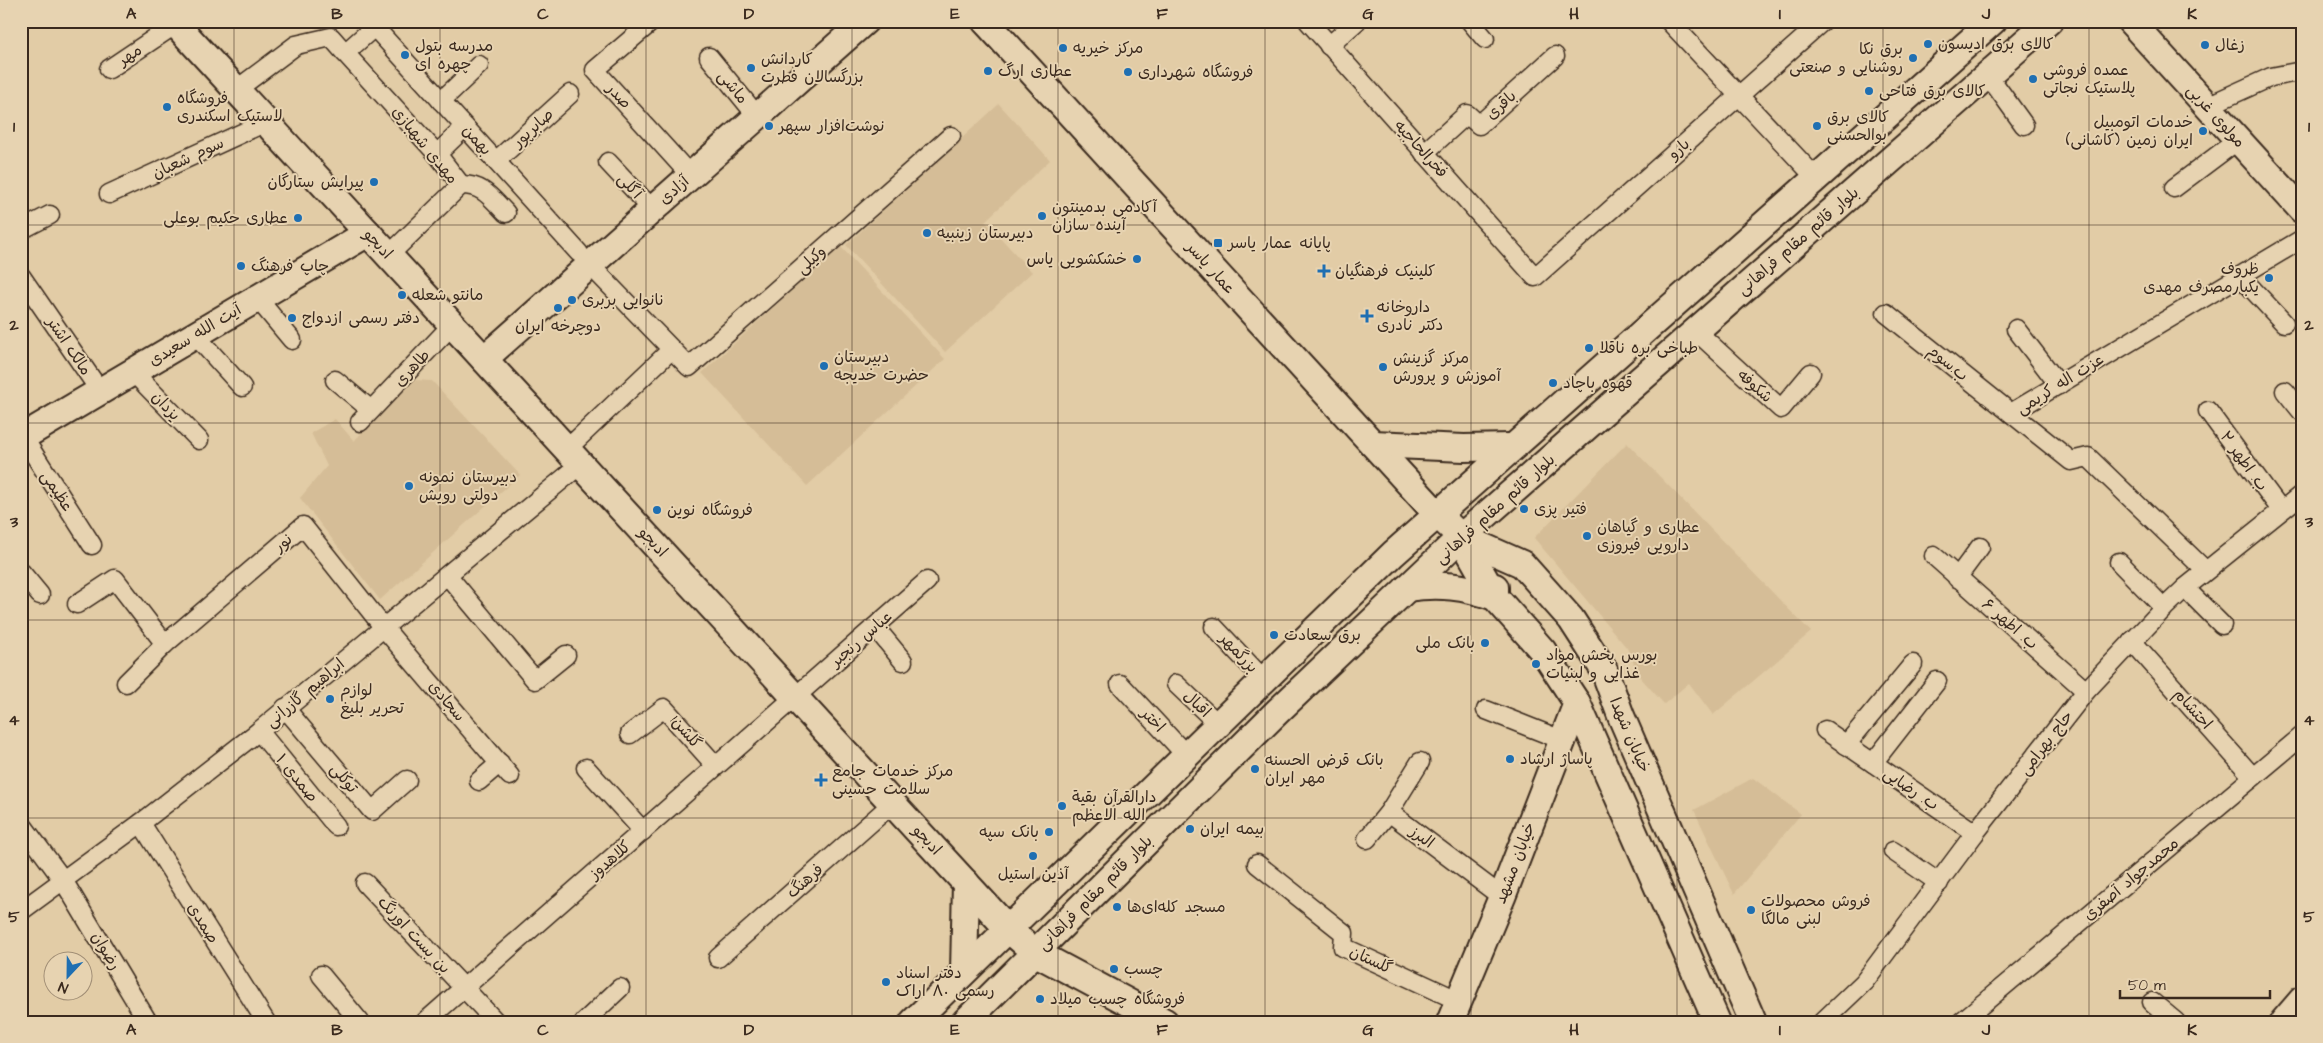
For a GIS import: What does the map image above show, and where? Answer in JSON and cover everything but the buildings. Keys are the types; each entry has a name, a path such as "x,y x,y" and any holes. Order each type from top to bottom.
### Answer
{"main road":[{"name":"آزادی","path":"484,359 584,259 652,210 865,21"},
{"name":"بلوار قائم مقام فراهانی","path":"913,1022 1186,755 1437,514 1993,21"},
{"name":"بلوار قائم مقام فراهانی","path":"965,1022 1277,712 1461,537 2048,21"},
{"name":"مولوی غربی","path":"2130,21 2302,210"},
{"name":"ادبجو","path":"175,23 1008,929 1036,952 1165,1022"},
{"name":"عمار یاسر","path":"993,25 1373,444 1437,514 1461,537"},
{"name":"آیت الله سعیدی","path":"22,438 368,233"},
{"path":"1373,444 1464,448 1511,447"},
{"path":"1461,537 1495,596 1543,651 1577,703 1717,1022"},
{"name":"خیابان شهدا","path":"1461,537 1522,564 1571,619 1604,670 1621,716 1753,1022"},
{"path":"1495,596 1496,582 1500,573 1508,566 1522,564"},
{"path":"1407,588 1433,584 1458,585 1495,596"},
{"name":"خیابان مشهد","path":"1454,1011 1502,896 1577,703"},
{"path":"964,971 966,883"},
{"path":"2283,1022 2302,1000"}],"street":[{"name":"فخرالحاجیه","path":"1308,21 1535,277"},
{"path":"1330,46 1357,21"},
{"path":"1470,21 1485,39"},
{"path":"1669,21 1816,178"},
{"name":"بارو","path":"1535,277 1823,21"},
{"name":"مهر","path":"109,69 175,23"},
{"path":"345,53 375,23"},
{"name":"بهمن","path":"375,23 441,100 584,259"},
{"name":"صدر","path":"648,24 595,70 690,175"},
{"name":"مهدی شهبازی","path":"236,90 296,45 331,37 437,154 461,185 389,256"},
{"name":"باقری","path":"1424,153 1467,114 1479,125 1555,56"},
{"name":"ماشی","path":"709,57 757,116"},
{"path":"441,100 479,65"},
{"path":"2206,106 2271,77 2302,71"},
{"path":"1988,75 2024,126"},
{"name":"صابرپور","path":"496,161 570,94"},
{"name":"سوم شعبان","path":"109,194 266,122"},
{"path":"437,154 465,127"},
{"name":"وکیلی","path":"584,259 671,350 690,367 951,136"},
{"path":"2174,188 2238,140"},
{"name":"آگلی","path":"608,162 652,210"},
{"path":"461,185 475,185 486,192 506,213"},
{"path":"21,230 50,215"},
{"name":"عزت اله کریمی","path":"2205,570 2088,458 2071,461 2011,413 2302,239"},
{"name":"مالک اشتر","path":"21,276 100,391"},
{"path":"2240,276 2284,323"},
{"path":"257,298 292,340"},
{"name":"ب.سوم","path":"1886,313 2011,413"},
{"name":"طاهری","path":"335,380 365,416 452,325"},
{"path":"2016,329 2059,385"},
{"name":"شکوفه","path":"1696,331 1781,409 1811,373"},
{"path":"195,335 242,387"},
{"path":"574,457 671,350"},
{"name":"یزدان","path":"133,372 199,440"},
{"path":"2286,391 2302,412"},
{"name":"ب. اطهر ۲","path":"2208,411 2281,510"},
{"name":"عظیمی","path":"22,438 92,545"},
{"name":"ابراهیم گازرانی","path":"21,911 141,824 259,731 448,576 574,457"},
{"name":"حاج بهرامی","path":"1822,1022 1864,982 1975,833 2086,691 2164,608 2205,570 2302,494"},
{"name":"نور","path":"126,683 165,644 303,526 384,628"},
{"path":"1957,578 1980,547"},
{"name":"ب. اطهر ۶","path":"1934,556 2086,691"},
{"path":"2119,562 2164,608"},
{"path":"21,572 40,594"},
{"path":"448,576 535,680 566,655"},
{"path":"76,604 115,578 165,644"},
{"name":"عباس رنجبر","path":"795,697 927,581"},
{"path":"2186,588 2222,625"},
{"path":"875,627 903,661"},
{"name":"بزرگمهر","path":"1214,627 1264,680"},
{"name":"سجادی","path":"384,628 505,769 479,781"},
{"name":"احتشام","path":"2132,641 2253,777"},
{"path":"1846,745 1913,664"},
{"path":"1872,763 1936,681"},
{"name":"اختر","path":"1120,684 1186,755"},
{"name":"اقبال","path":"1176,684 1218,724"},
{"name":"کلاهدوز","path":"425,1022 795,697"},
{"name":"توکلی","path":"285,708 372,811 407,780"},
{"name":"گلشن1","path":"630,734 664,708 716,766"},
{"path":"1486,710 1562,740"},
{"name":"ب. رضایی","path":"1825,730 1975,833"},
{"name":"صمدی ۱","path":"259,731 336,826"},
{"name":"محمدجواد آصفری","path":"1961,1022 2302,736"},
{"path":"1367,839 1389,812 1420,762"},
{"path":"586,768 643,831"},
{"name":"فرهنگ","path":"718,958 893,804"},
{"name":"البرز","path":"1389,812 1502,896"},
{"name":"رضوان","path":"21,823 63,880 148,1022"},
{"name":"صمدی","path":"141,824 266,1022"},
{"path":"1892,851 1939,883"},
{"name":"گلستان","path":"1257,864 1344,933 1343,947 1454,1011"},
{"name":"بن بست اورنگ","path":"365,883 496,1022"},
{"path":"321,975 360,1022"},
{"path":"584,1022 620,988"},
{"path":"2152,1002 2176,1022"}],"shaded area":[{"name":"دبیرستان زینبیه","path":"999,104 1050,160 985,221 1032,272 945,352 846,245"},
{"name":"دبیرستان حضرت خدیجه","path":"840,246 945,359 807,486 702,373"},
{"name":"دبیرستان نمونه دولتی رویش","path":"413,380 432,381 520,475 380,600 300,498 327,466 311,433 335,419 354,441"},
{"path":"1627,443 1811,632 1713,715 1689,683 1664,704 1640,677 1627,648 1534,538"},
{"path":"1753,778 1801,814 1734,894 1694,810"}],"place":[{"name":"کالای برق ادیسون","path":"1928,44"},
{"name":"زغال","path":"2205,45"},
{"name":"مرکز خیریه","path":"1063,48"},
{"name":"مدرسه بتول چهره ای","path":"405,55"},
{"name":"برق نکا روشنایی و صنعتی","path":"1913,58"},
{"name":"کاردانش بزرگسالان فطرت","path":"751,68"},
{"name":"عطاری ارگ","path":"988,71"},
{"name":"فروشگاه شهرداری","path":"1128,72"},
{"name":"عمده فروشی پلاستیک نجاتی","path":"2033,79"},
{"name":"کالای برق فتاحی","path":"1869,91"},
{"name":"فروشگاه لاستیک اسکندری","path":"167,107"},
{"name":"نوشت‌افزار سپهر","path":"769,126"},
{"name":"کالای برق بوالحسنی","path":"1817,126"},
{"name":"خدمات اتومبیل ایران زمین (کاشانی)","path":"2203,131"},
{"name":"پیرایش ستارگان","path":"374,182"},
{"name":"آکادمی بدمینتون آینده سازان","path":"1042,216"},
{"name":"عطاری حکیم بوعلی","path":"298,218"},
{"name":"دبیرستان زینبیه","path":"927,233"},
{"name":"پایانه عمار یاسر","path":"1218,243"},
{"name":"خشکشویی یاس","path":"1137,259"},
{"name":"چاپ فرهنگ","path":"241,266"},
{"name":"کلینیک فرهنگیان","path":"1324,271"},
{"name":"ظروف یکبارمصرف مهدی","path":"2269,278"},
{"name":"مانتو شعله","path":"402,295"},
{"name":"نانوایی بربری","path":"572,300"},
{"name":"دوچرخه ایران","path":"558,308"},
{"name":"داروخانه دکتر نادری","path":"1367,316"},
{"name":"دفتر رسمی ازدواج","path":"292,318"},
{"name":"طباخی بره ناقلا","path":"1589,348"},
{"name":"دبیرستان حضرت خدیجه","path":"824,366"},
{"name":"مرکز گزینش آموزش و پرورش","path":"1383,367"},
{"name":"قهوه باچاد","path":"1553,383"},
{"name":"دبیرستان نمونه دولتی رویش","path":"409,486"},
{"name":"فتیر پزی","path":"1524,509"},
{"name":"فروشگاه نوین","path":"657,510"},
{"name":"عطاری و گیاهان دارویی فیروزی","path":"1587,536"},
{"name":"برق سعادت","path":"1274,635"},
{"name":"بانک ملی","path":"1485,643"},
{"name":"بورس پخش مواد غذایی و لبنیات","path":"1536,664"},
{"name":"لوازم تحریر بلیغ","path":"330,699"},
{"name":"پاساژ ارشاد","path":"1510,759"},
{"name":"بانک قرض الحسنه مهر ایران","path":"1255,769"},
{"name":"مرکز خدمات جامع سلامت حسینی","path":"821,780"},
{"name":"دارالقرآن بقیة الله الاعظم","path":"1062,806"},
{"name":"بیمه ایران","path":"1190,829"},
{"name":"بانک سپه","path":"1049,832"},
{"name":"آذین استیل","path":"1033,856"},
{"name":"مسجد کله‌ای‌ها","path":"1117,907"},
{"name":"فروش محصولات لبنی مالگا","path":"1751,910"},
{"name":"چسب","path":"1114,969"},
{"name":"دفتر اسناد رسمی ۸۰ اراک","path":"886,982"},
{"name":"فروشگاه چسب میلاد","path":"1040,999"}]}
